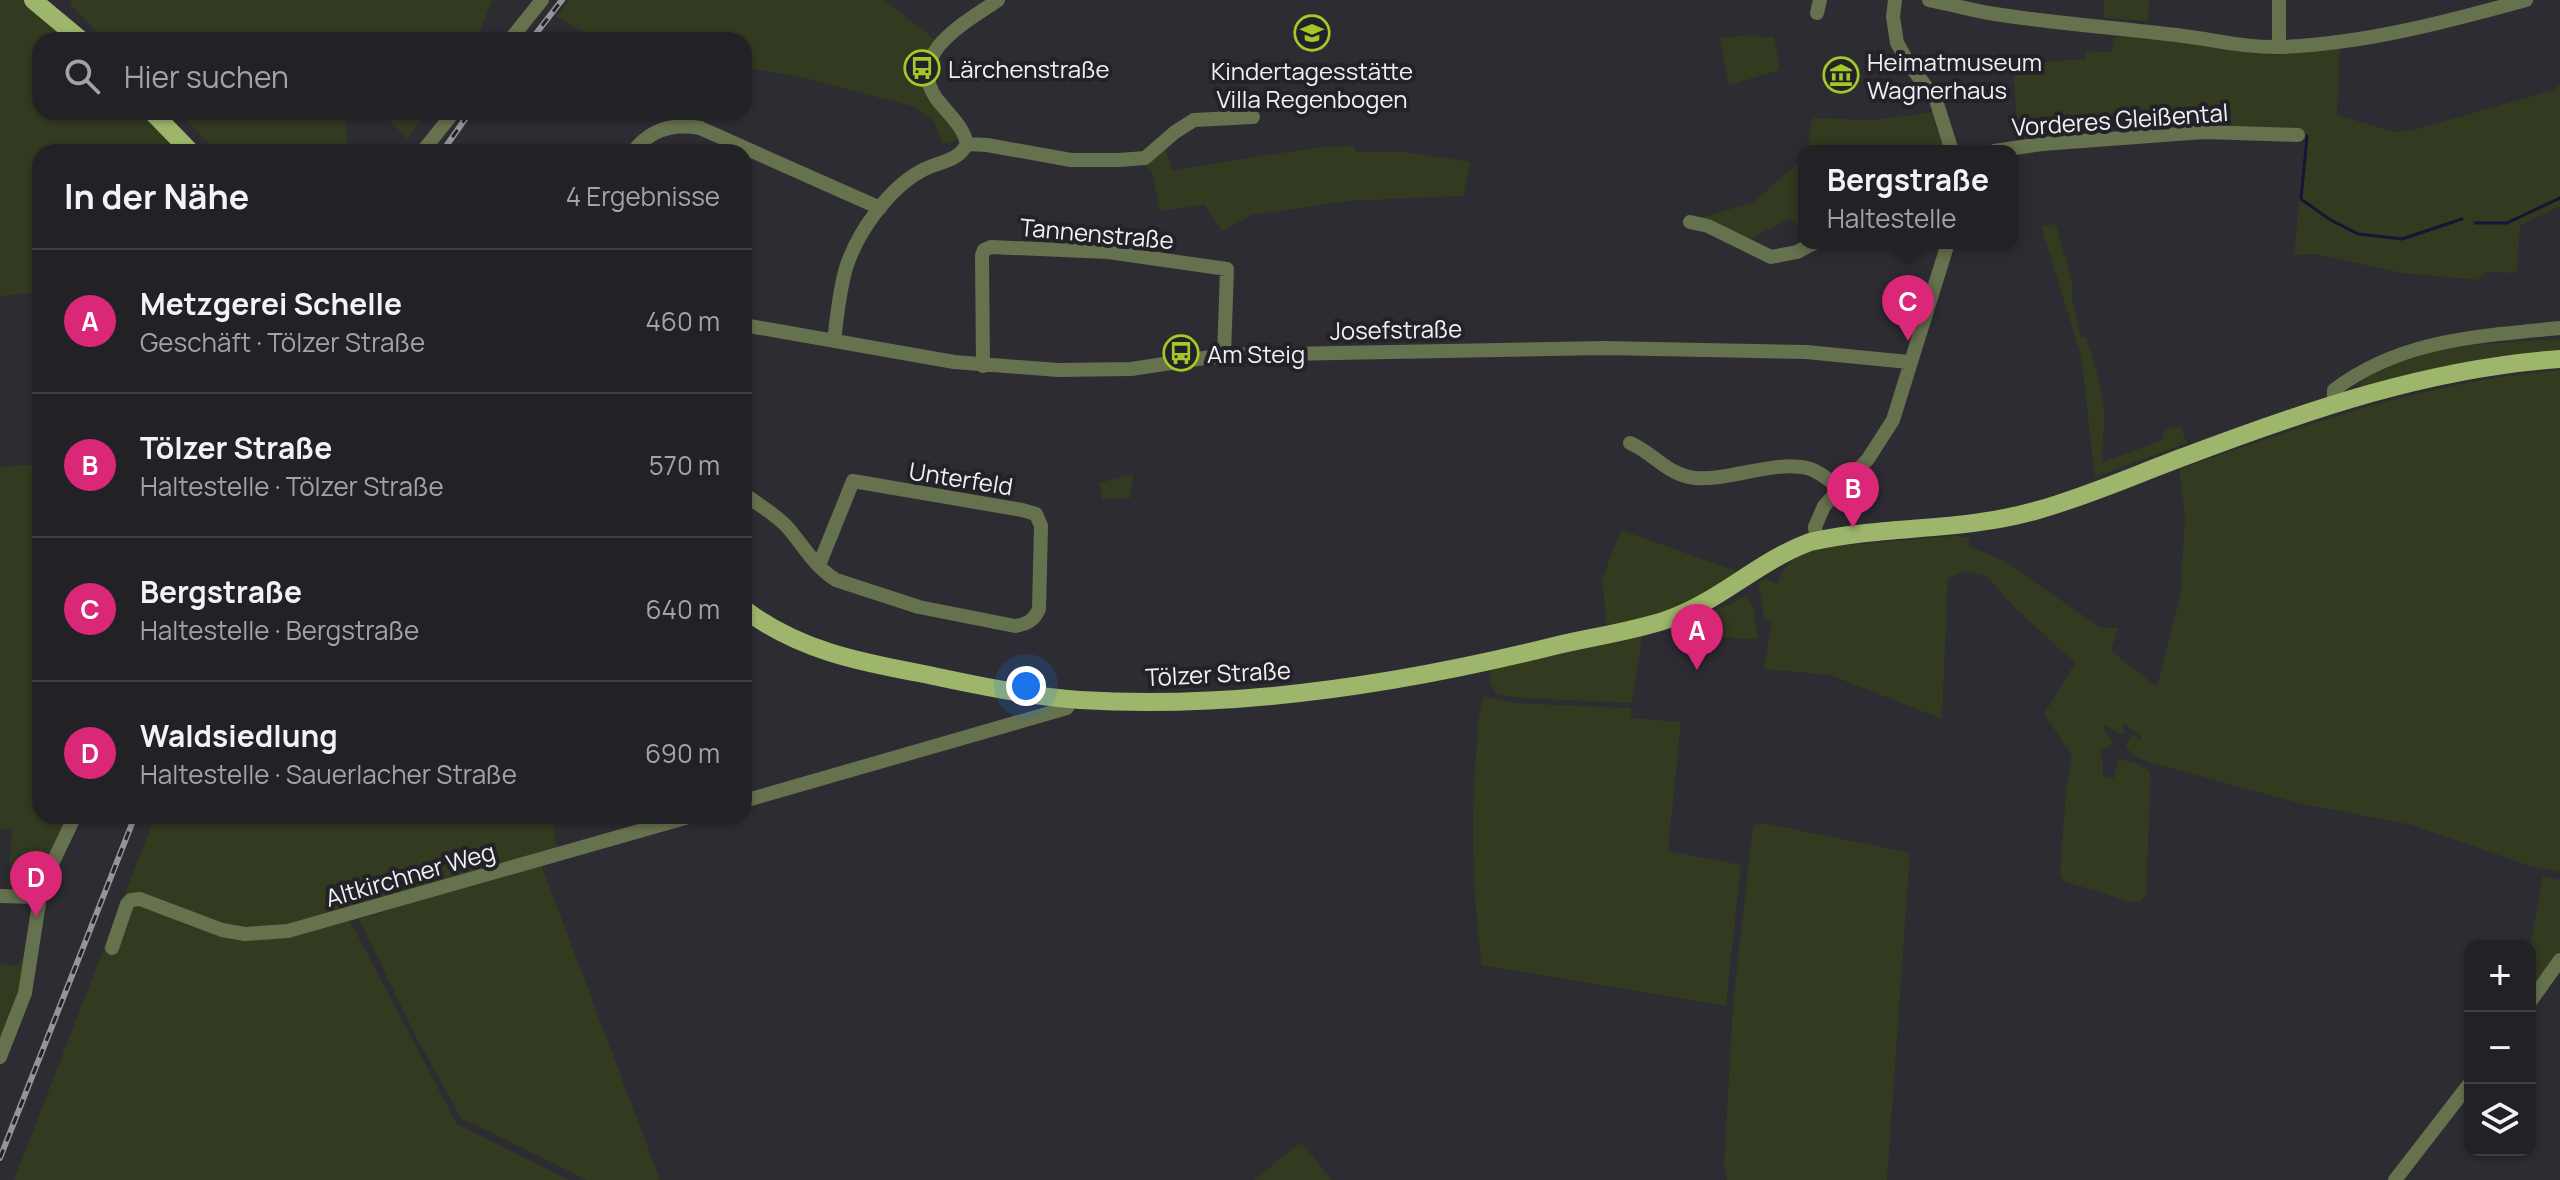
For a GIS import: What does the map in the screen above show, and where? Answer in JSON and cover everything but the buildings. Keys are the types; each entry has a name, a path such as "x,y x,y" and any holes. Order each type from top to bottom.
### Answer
{"main road":[{"path":"33,0 71,32"},
{"path":"160,120 183,144"},
{"name":"Tölzer Straße","path":"752,614 804,645 864,663 986,687 1071,699 1140,702 1202,700 1388,681 1484,663 1663,621 1720,596 1786,552 1817,541 1993,521 2039,510 2334,402 2447,374 2560,359"}],"street":[{"path":"516,32 542,0"},
{"path":"967,144 959,127 929,87 931,59 945,36 998,0"},
{"path":"1895,0 1893,17 1897,43 1936,100 1950,145"},
{"path":"1929,0 1992,14 2186,36 2238,45 2279,47 2400,31 2526,0"},
{"path":"2279,0 2279,47"},
{"path":"967,144 1071,160 1145,158 1194,120 1253,117"},
{"path":"428,144 448,120"},
{"path":"642,144 659,130 676,125 700,128 736,144"},
{"name":"Vorderes Gleißental","path":"2018,148 2204,132 2298,135"},
{"path":"834,341 839,298 847,267 854,248 880,208 911,177 956,158 967,144"},
{"path":"752,151 880,208"},
{"path":"1690,222 1708,226 1771,257 1803,249"},
{"name":"Tannenstraße","path":"983,366 982,255 984,250 991,247 1108,252 1227,269 1224,355"},
{"path":"1817,541 1815,527 1818,516 1839,488 1868,459 1893,420 1946,249"},
{"name":"Josefstraße","path":"752,326 983,366 1058,370 1131,369 1224,355 1447,350 1728,349 1806,352 1909,362"},
{"name":"Tölzer Straße","path":"2334,402 2334,390 2349,379 2437,342 2560,328"},
{"path":"1630,443 1641,447 1668,470 1682,476 1707,478 1791,466 1808,468 1839,488"},
{"name":"Unterfeld","path":"853,481 1022,510 1036,514 1040,519 1043,553 1039,609 1026,625 1015,626 919,607 836,580 819,565 853,481"},
{"path":"752,500 788,527 819,565"},
{"path":"752,799 1067,708 1071,699"},
{"path":"0,1057 25,993 40,897 71,824"},
{"name":"Altkirchner Weg","path":"112,948 131,900 140,899 222,930 245,934 288,931 664,824"},
{"path":"0,896 40,897"},
{"path":"2536,994 2560,960"},
{"path":"2395,1180 2469,1084"}],"green space":[{"path":"0,0 25,0 63,32 32,32 32,120 151,120 173,144 32,144 32,293 0,296"},
{"path":"71,0 493,0 479,32 97,32 71,6"},
{"path":"569,0 884,0 936,40 924,74 963,139 942,144 935,123 915,107 809,79 752,68 752,32 585,32 556,17"},
{"path":"2104,0 2149,0 2148,21 2104,18"},
{"path":"2131,34 2185,40 2240,52 2278,55 2340,47 2337,115 2396,132 2417,129 2553,90 2560,84 2560,206 2520,225 2517,273 2487,272 2478,280 2402,273 2315,254 2294,255 2305,137 2294,132 2231,128 2231,121 2186,121 2029,135 2028,138 2019,139 2012,64 2086,59 2086,51 2112,52 2113,38"},
{"path":"1774,37 1780,70 1729,85 1720,38"},
{"path":"1935,112 1943,145 1808,145 1812,118 1872,120"},
{"path":"186,120 346,120 347,144 210,144"},
{"path":"389,120 422,120 407,139"},
{"path":"1354,146 1356,152 1406,152 1471,162 1463,196 1348,201 1252,215 1222,231 1205,205 1160,211 1152,172 1144,165 1165,147 1172,170 1320,147"},
{"path":"1798,162 1798,225 1789,219 1746,241 1700,218 1754,202"},
{"path":"2056,224 2073,286 2072,300 2081,338 2086,337 2102,393 2103,462 2162,440 2164,430 2180,426 2187,443 2095,477 2081,357 2041,226"},
{"path":"2560,339 2560,353 2362,388 2359,383 2376,370 2425,353 2483,344"},
{"path":"2560,370 2560,872 2527,865 2412,825 2302,804 2148,762 2134,756 2126,747 2133,734 2140,740 2142,737 2125,724 2122,735 2106,725 2103,729 2113,741 2100,752 2103,776 2113,779 2119,759 2139,764 2151,772 2146,894 2140,902 2131,902 2063,881 2060,874 2066,790 2072,756 2044,714 2075,663 2017,610 1986,576 1965,571 1948,578 1942,719 1830,675 1764,669 1772,619 1765,621 1758,583 1766,578 1777,584 1793,561 1816,549 1954,536 1969,537 1969,546 2004,561 2100,627 2118,628 2111,651 2157,687 2180,597 2185,518 2179,469 2366,407 2462,384"},
{"path":"32,465 32,824 65,824 39,870 27,884 8,887 12,829 0,829 0,467"},
{"path":"1133,474 1130,498 1102,499 1099,483"},
{"path":"1621,530 1739,572 1679,610 1607,629 1602,579"},
{"path":"1746,596 1753,605 1758,639 1689,637 1680,621 1705,616"},
{"path":"1643,631 1632,703 1518,698 1497,694 1490,683 1490,672 1495,665"},
{"path":"1486,697 1514,703 1631,708 1631,718 1681,722 1668,851 1741,865 1726,1006 1482,965 1475,891 1473,817 1478,725 1482,700"},
{"path":"1763,823 1910,853 1887,1180 1727,1180 1724,1165 1733,1004 1753,825"},
{"path":"152,824 553,824 558,852 349,919 457,1124 569,1180 14,1180"},
{"path":"541,864 660,1180 587,1180 461,1118 417,1039 359,919"},
{"path":"2543,876 2560,880 2560,950 2536,983 2536,940 2531,940"},
{"path":"22,958 29,958 0,1050 0,963 16,967"},
{"path":"1301,1142 1332,1180 1254,1180"}],"waterway":[{"path":"2307,136 2301,199 2329,219 2358,234 2402,239 2462,219"},
{"path":"2475,223 2507,223 2560,198"}],"railway":[{"path":"537,32 562,0"},
{"path":"448,144 464,120"},
{"path":"0,1158 132,824"}],"place":[{"name":"Kindertagesstätte Villa Regenbogen","path":"1312,33"},
{"name":"Lärchenstraße","path":"922,68"},
{"name":"Heimatmuseum Wagnerhaus","path":"1841,75"},
{"name":"Bergstraße","path":"1908,341"},
{"name":"Am Steig","path":"1181,353"},
{"name":"Tölzer Straße","path":"1853,528"},
{"name":"Metzgerei Schelle","path":"1697,670"},
{"name":"Waldsiedlung","path":"36,917"}]}
